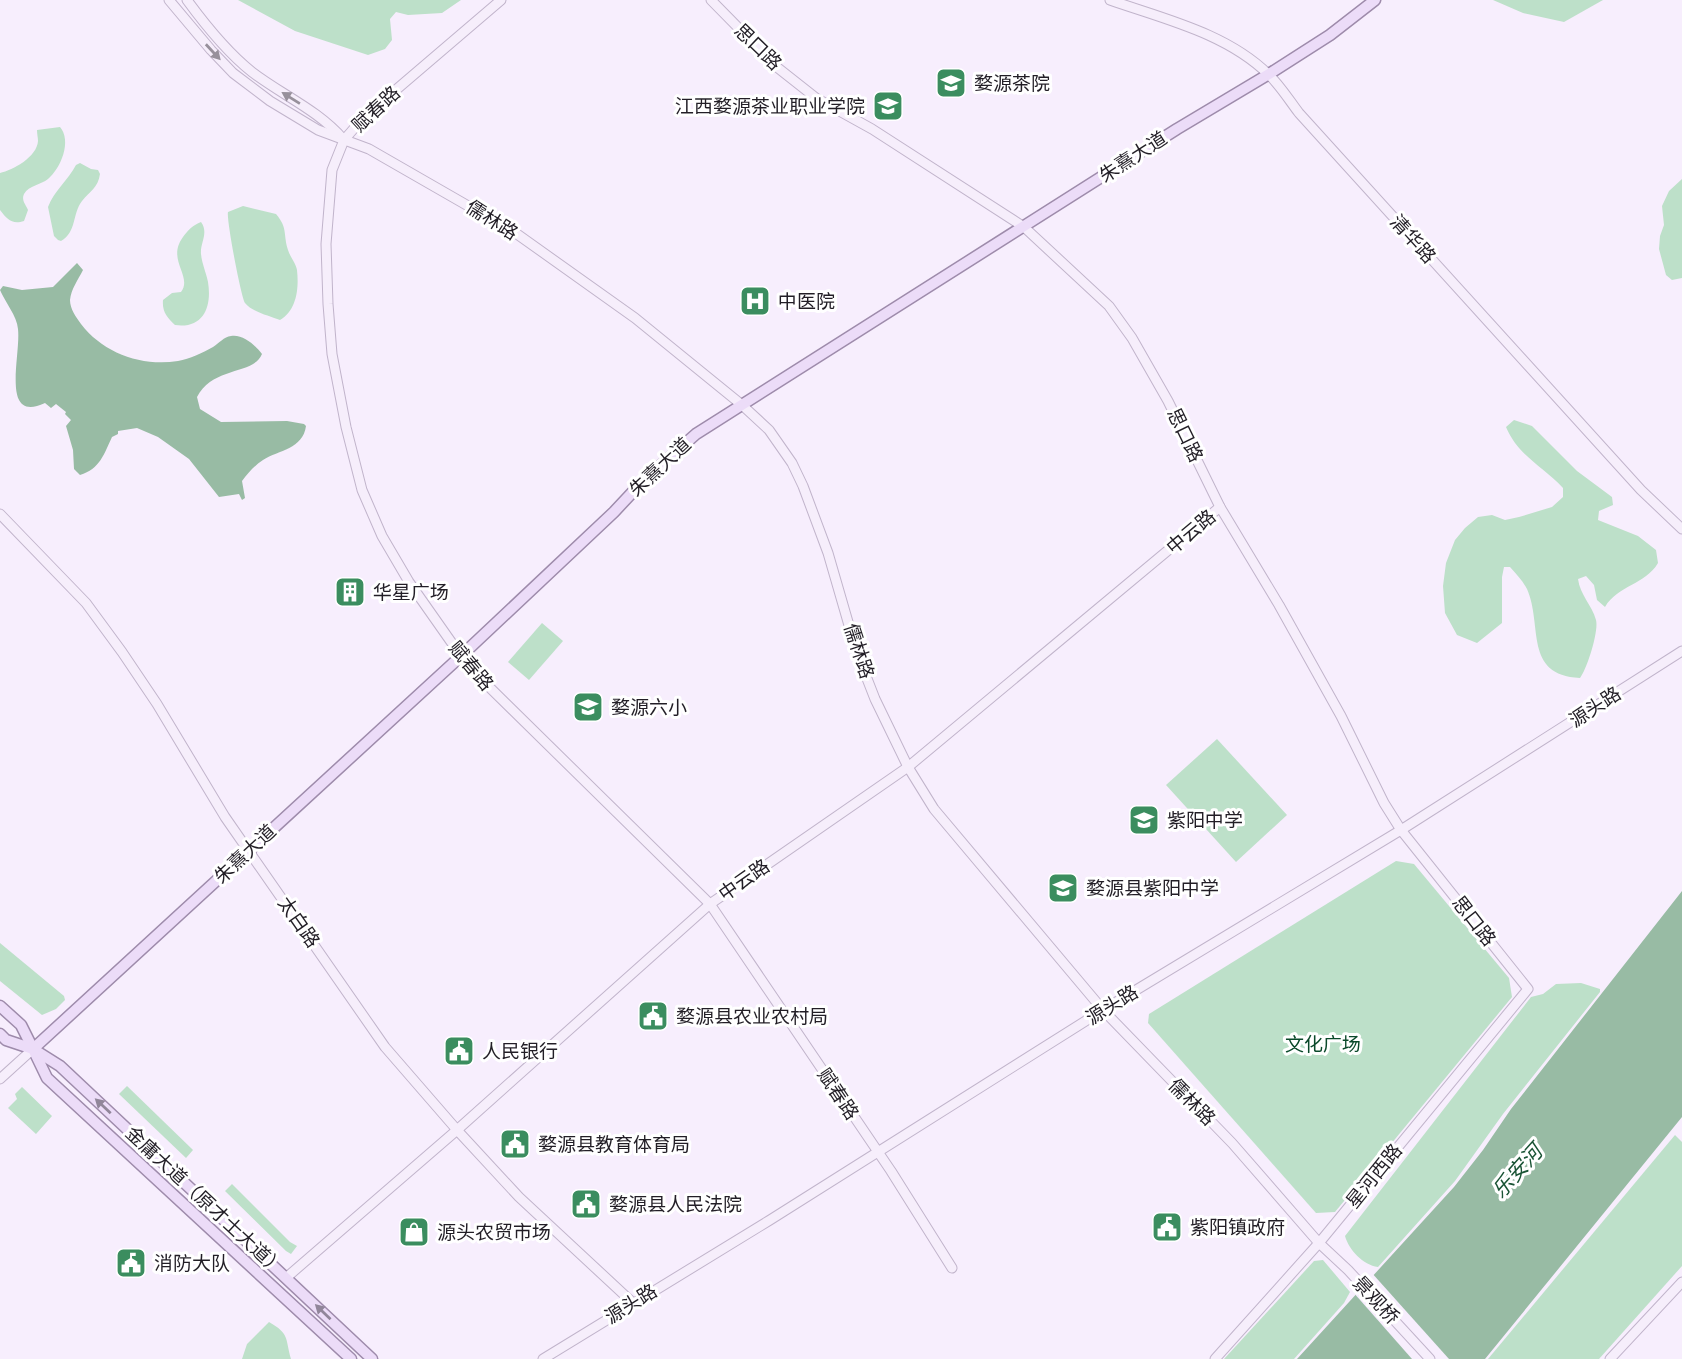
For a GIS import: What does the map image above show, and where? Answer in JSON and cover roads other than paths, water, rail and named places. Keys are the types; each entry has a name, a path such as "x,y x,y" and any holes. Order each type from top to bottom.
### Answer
{"main road":[{"name":"朱熹大道","path":"33,1049 461,656 614,512 670,455 702,429 1177,128 1269,74 1330,35 1375,0"},
{"name":"金庸大道（原才士大道）","path":"0,1006 21,1026 47,1078 351,1359"},
{"name":"金庸大道（原才士大道）","path":"0,1034 6,1040 33,1049 60,1066 372,1359"}],"street":[{"name":"儒林路","path":"169,0 233,73 318,130 369,149 517,234 635,318 769,430 792,463 803,486 828,553 875,699 924,795 944,824 1103,1010 1232,1143 1319,1243"},
{"path":"187,0 206,26 251,71 322,118 344,140"},
{"name":"赋春路","path":"501,0 363,118 344,140 331,179 326,244 332,352 346,428 362,490 382,536 409,582 461,656 522,721 710,904 878,1152 952,1268"},
{"name":"思口路","path":"711,0 778,68 816,98 872,129 1024,227 1109,306 1132,338 1168,401 1220,507 1341,716 1384,803 1401,830 1528,989"},
{"name":"清华路","path":"1110,0 1206,33 1240,52 1269,74 1308,123 1615,461 1682,530"},
{"name":"中云路","path":"287,1277 457,1130 710,904 908,767 1220,507"},
{"name":"太白路","path":"0,514 86,603 115,642 157,704 225,817 385,1046 457,1130 519,1196 634,1303"},
{"name":"源头路","path":"543,1359 1103,1010 1401,830 1682,651"},
{"name":"星河西路","path":"1215,1359 1319,1243 1528,989"},
{"path":"0,1079 33,1049"},
{"name":"景观桥","path":"1319,1243 1348,1270 1430,1359"},
{"path":"1610,1359 1682,1282"}],"water":[{"path":"77,263 83,270 73,288 70,303 72,310 81,324 100,343 124,356 151,362 178,361 205,351 231,336 248,341 262,354 258,361 251,365 213,380 197,397 200,409 221,422 287,421 306,426 300,440 263,460 247,475 242,481 245,498 242,500 239,494 219,497 189,459 158,437 137,428 118,431 97,465 80,475 74,469 73,450 66,426 71,420 66,412 56,404 51,408 45,403 31,407 22,404 17,396 16,384 18,329 0,290 3,286 22,290 53,287"},
{"name":"乐安河","path":"1682,891 1682,1117 1485,1359 1297,1359 1454,1187 1511,1109"}],"place":[{"name":"婺源茶院","path":"951,83"},
{"name":"江西婺源茶业职业学院","path":"888,106"},
{"name":"中医院","path":"755,301"},
{"name":"华星广场","path":"350,592"},
{"name":"婺源六小","path":"588,707"},
{"name":"紫阳中学","path":"1144,820"},
{"name":"婺源县紫阳中学","path":"1063,888"},
{"name":"婺源县农业农村局","path":"653,1016"},
{"name":"人民银行","path":"459,1051"},
{"name":"婺源县教育体育局","path":"515,1144"},
{"name":"婺源县人民法院","path":"586,1204"},
{"name":"紫阳镇政府","path":"1167,1227"},
{"name":"源头农贸市场","path":"414,1232"},
{"name":"消防大队","path":"131,1263"}],"park label":[{"name":"文化广场","path":"1323,1044"}]}
